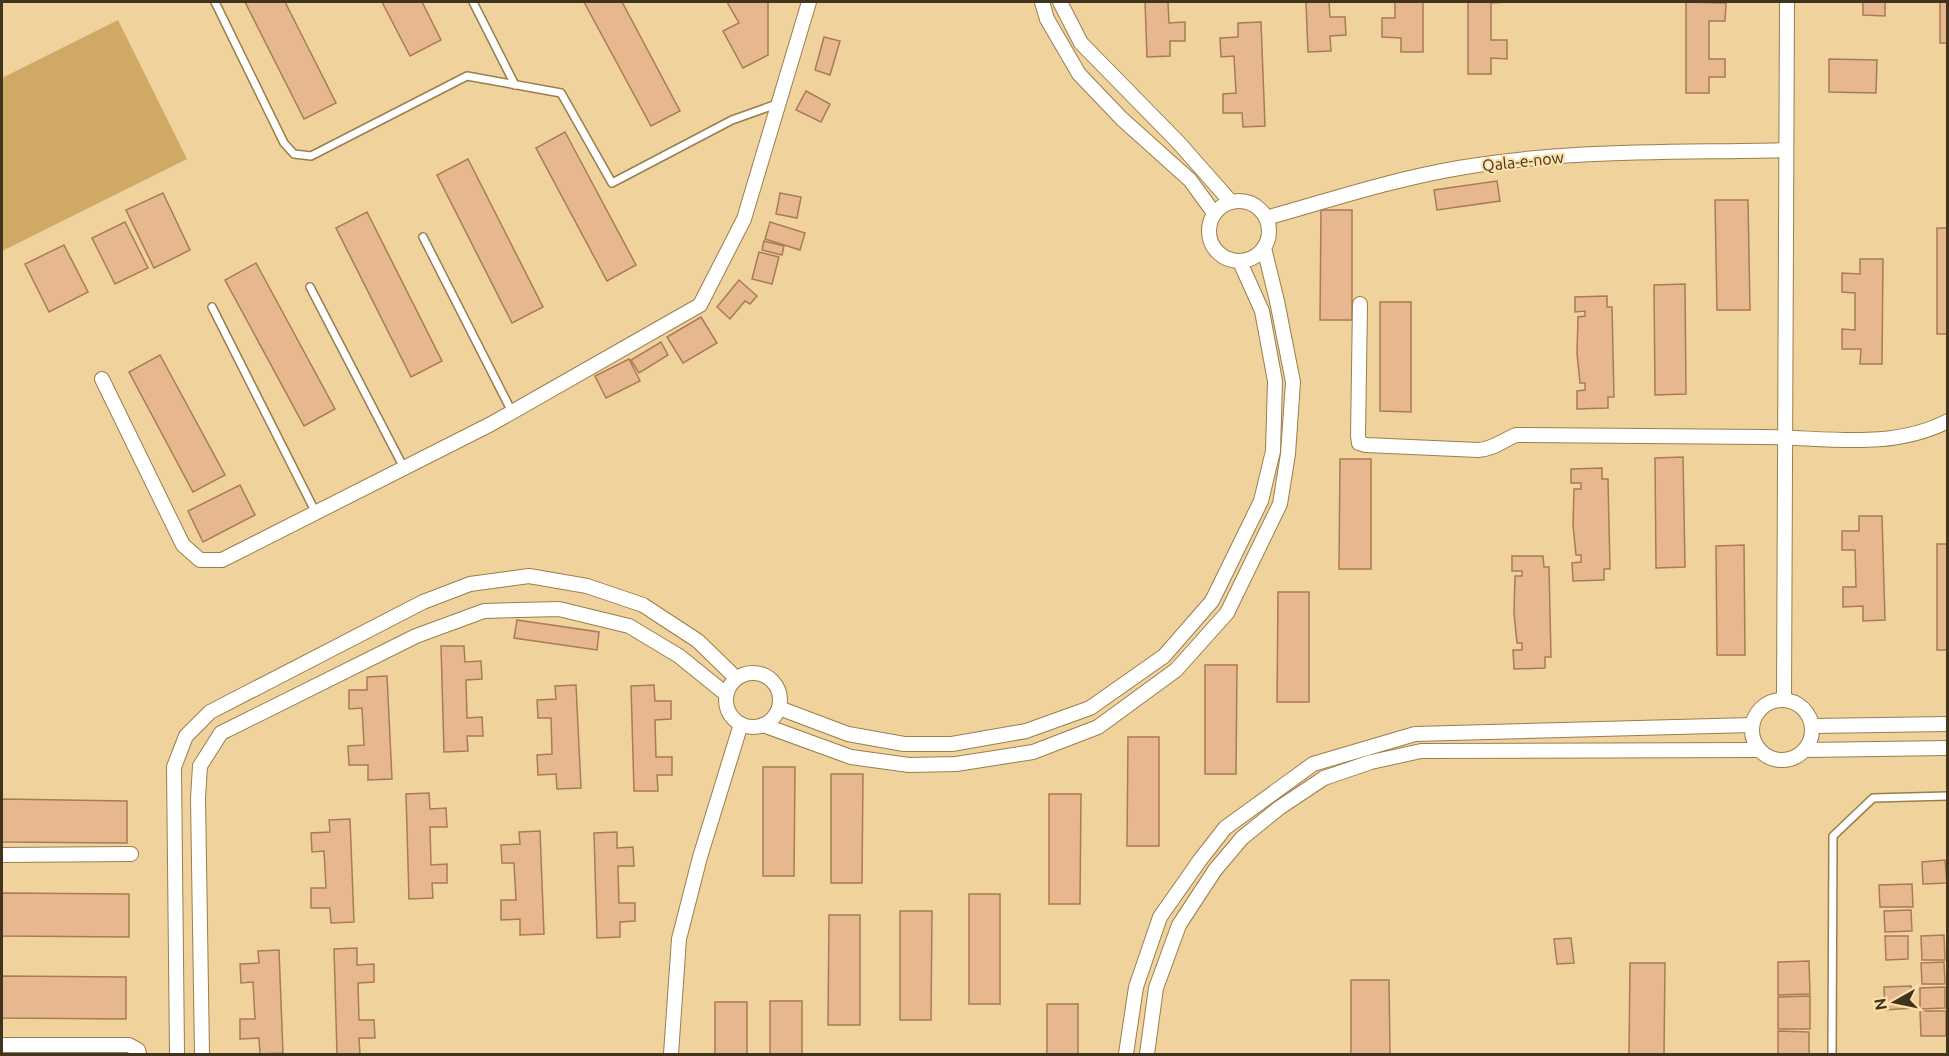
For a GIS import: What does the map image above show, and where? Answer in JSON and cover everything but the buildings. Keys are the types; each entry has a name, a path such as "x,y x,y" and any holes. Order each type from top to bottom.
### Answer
{"street":[{"path":"102,379 183,545 200,560 222,560 512,412 700,305 744,219 809,2"},
{"path":"1042,2 1047,19 1079,74 1122,119 1190,180 1215,213"},
{"path":"1060,2 1081,43 1178,142 1231,202"},
{"path":"1784,700 1787,2"},
{"name":"Qala-e-now","path":"1266,218 1360,191 1460,168 1567,155 1786,150"},
{"path":"1242,201 1252,204 1266,218 1269,228 1268,238 1264,248 1250,260 1240,262 1222,257 1210,242 1210,222 1222,206 1231,202 1242,201"},
{"path":"763,725 775,715 778,708 778,691 768,677 752,673 736,678 726,694 728,711 741,724 763,725 851,757 909,765 956,764 1033,752 1098,727 1176,670 1227,613 1280,504 1288,454 1293,382 1264,248"},
{"path":"778,708 848,734 904,744 952,744 1026,731 1090,708 1164,656 1212,601 1261,501 1273,451 1275,381 1262,311 1240,262"},
{"path":"1360,304 1358,436 1359,443 1366,446 1478,450 1491,449 1516,435 1786,437 1853,441 1897,438 1947,421"},
{"path":"177,1054 174,766 186,736 210,712 423,602 470,584 529,576 587,586 643,605 699,641 736,678"},
{"path":"201,1054 198,798 200,766 221,733 416,636 484,611 559,609 629,626 679,656 726,694"},
{"path":"1784,700 1794,702 1810,716 1813,734 1806,750 1794,759 1784,761 1767,757 1759,750 1752,734 1752,725 1765,705 1784,700"},
{"path":"671,1054 679,939 700,857 741,724"},
{"path":"1812,726 1947,724"},
{"path":"1126,1054 1136,987 1160,917 1225,828 1313,764 1415,734 1752,725"},
{"path":"1806,750 1947,748"},
{"path":"1147,1054 1156,988 1179,925 1185,915 1215,870 1242,838 1324,778 1371,762 1421,751 1759,750"},
{"path":"2,855 131,854"},
{"path":"2,1045 129,1045 138,1050 139,1054"}],"lane":[{"path":"215,2 284,143 294,154 311,156 467,76 561,93 612,183 732,120 780,104"},
{"path":"473,2 515,85"},
{"path":"423,237 512,412"},
{"path":"310,287 404,468"},
{"path":"212,307 316,513"},
{"path":"1832,1054 1833,836 1873,798 1947,796"}],"shaded area":[{"path":"118,20 187,159 2,251 2,78"}]}
